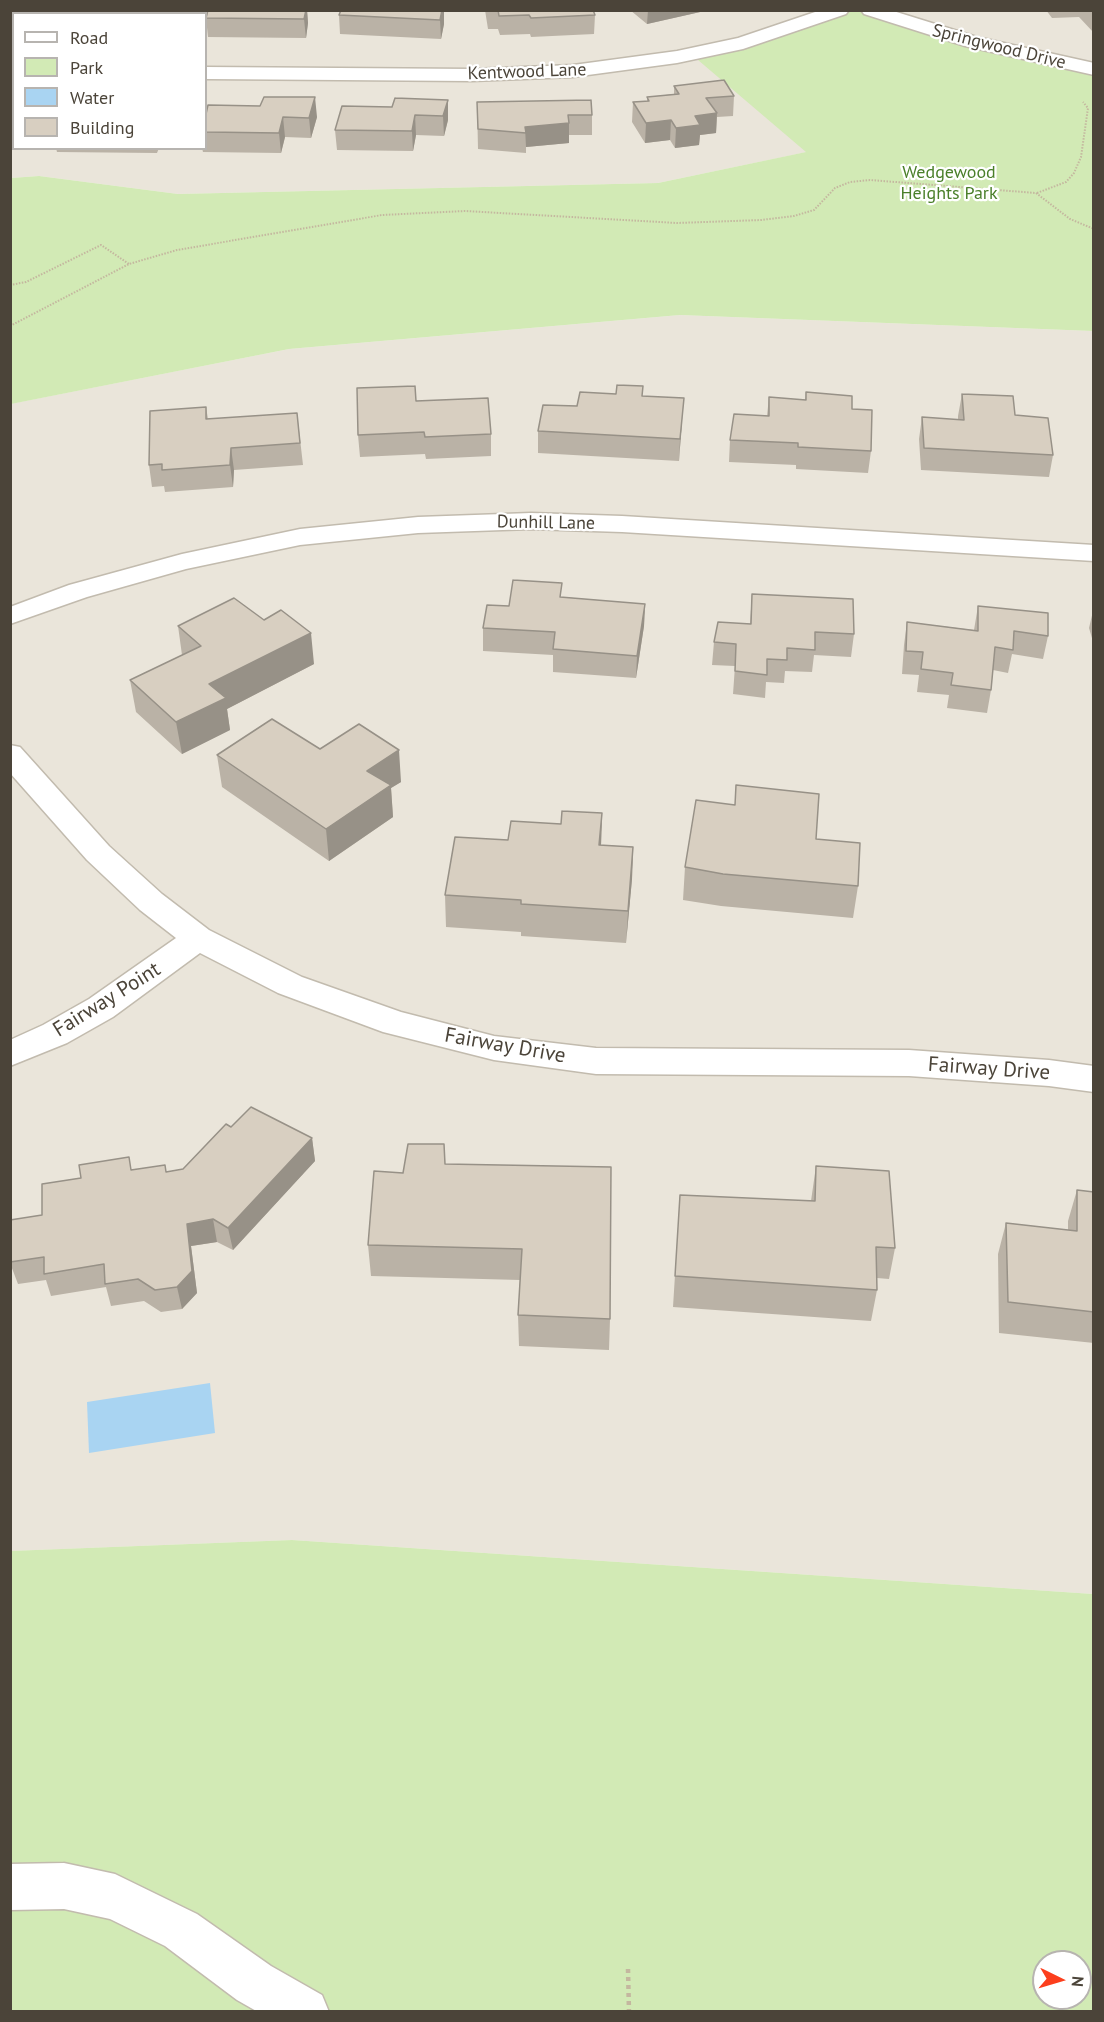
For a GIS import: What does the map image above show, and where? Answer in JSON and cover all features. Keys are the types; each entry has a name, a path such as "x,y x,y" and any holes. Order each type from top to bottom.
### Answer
{"street":[{"name":"Kentwood Lane","path":"207,73 482,75 573,71 677,57 743,43 840,10"},
{"name":"Springwood Drive","path":"870,10 972,42 1094,69"},
{"name":"Dunhill Lane","path":"10,616 78,591 182,562 300,537 418,525 531,521 622,524 1094,553"},
{"name":"Fairway Drive","path":"10,754 98,853 151,902 198,938 290,985 395,1023 494,1047 596,1061 909,1063 1049,1073 1094,1079"},
{"name":"Fairway Point","path":"10,1054 55,1034 101,1008 198,938"},
{"path":"10,1887 64,1886 115,1897 181,1930 254,1983 305,2012"}],"path":[{"path":"1079,99 1088,108"},
{"path":"1088,108 1094,105"},
{"path":"10,326 129,264 177,250 381,216 465,211 677,223 760,220 794,216 814,210 835,188 850,182 870,180 1036,193 1066,182 1074,173 1081,157 1088,108"},
{"path":"1036,193 1070,219 1094,229"},
{"path":"10,285 26,282 101,244 129,264"},
{"path":"628,1969 629,2012"}],"shaded area":[{"path":"11,11 840,11 807,152 658,183 178,194 39,176 11,178"},
{"path":"870,11 1093,11 1093,69"},
{"path":"680,315 1093,331 1093,1594 292,1540 11,1551 10,404 289,349"}],"green space":[{"name":"Wedgewood Heights Park","path":"840,11 870,11 1093,69 1093,331 680,315 289,349 11,404 11,178 39,176 178,194 658,183 806,152 691,54"},
{"path":"292,1540 1093,1594 1093,2011 11,2011 10,1551"}],"water":[{"path":"210,1383 215,1433 89,1453 87,1402"}],"building":[{"path":"10,10 31,10 30,12 12,12 12,22 10,22"},
{"path":"76,10 171,10 170,12 76,12"},
{"path":"208,10 306,10 304,19 207,18"},
{"path":"341,10 442,10 440,20 339,15"},
{"path":"498,10 593,10 595,15 531,18 529,15 499,16"},
{"path":"724,80 734,96 706,98 717,113 695,116 700,125 676,128 671,120 646,123 633,102 649,101 647,97 679,94 674,86"},
{"path":"264,97 315,97 309,118 283,117 279,133 207,132 208,105 260,106"},
{"path":"395,98 448,100 443,116 415,115 412,131 335,130 342,106 392,107"},
{"path":"591,100 592,115 568,115 569,123 525,127 526,133 478,129 477,102"},
{"path":"10,104 12,104 12,119 10,119"},
{"path":"617,385 643,386 642,396 684,398 680,439 538,431 543,405 577,406 580,392 616,394"},
{"path":"415,386 416,401 488,398 491,434 425,437 424,432 358,435 357,388"},
{"path":"806,392 852,396 852,409 872,410 871,451 798,447 798,443 730,440 734,414 769,416 769,397 806,400"},
{"path":"962,394 1013,396 1015,415 1048,418 1053,455 924,448 922,417 964,420"},
{"path":"206,407 206,419 297,413 300,443 231,448 230,465 162,470 162,464 149,465 150,411"},
{"path":"513,580 562,583 560,597 645,604 637,656 553,649 555,632 483,628 487,605 509,606"},
{"path":"752,594 853,599 854,634 815,632 815,650 787,648 787,660 767,659 767,675 735,671 736,644 714,642 718,622 751,624"},
{"path":"234,598 264,620 281,610 311,633 209,684 226,698 176,722 130,680 201,646 178,626"},
{"path":"978,606 1048,613 1048,636 1014,631 1013,650 995,647 991,690 951,685 953,673 921,669 923,652 906,651 907,622 978,631"},
{"path":"272,719 320,749 359,724 399,750 367,771 391,785 326,829 217,755"},
{"path":"736,785 819,794 816,839 860,843 858,886 723,874 685,867 696,800 735,805"},
{"path":"562,811 602,813 599,845 633,847 628,911 521,904 521,900 445,895 455,837 508,840 511,821 561,824"},
{"path":"251,1107 312,1138 228,1228 213,1219 187,1224 192,1271 177,1287 155,1290 138,1279 105,1284 104,1264 44,1274 44,1257 10,1262 10,1220 42,1215 42,1184 81,1178 79,1165 129,1157 131,1170 165,1165 166,1172 183,1169 226,1124 231,1127"},
{"path":"408,1144 444,1144 445,1164 611,1167 610,1319 518,1315 522,1249 368,1245 374,1171 403,1173"},
{"path":"816,1166 889,1171 895,1248 876,1247 877,1290 675,1276 680,1195 815,1201"},
{"path":"1077,1190 1094,1192 1094,1312 1008,1302 1006,1223 1077,1231"}]}
